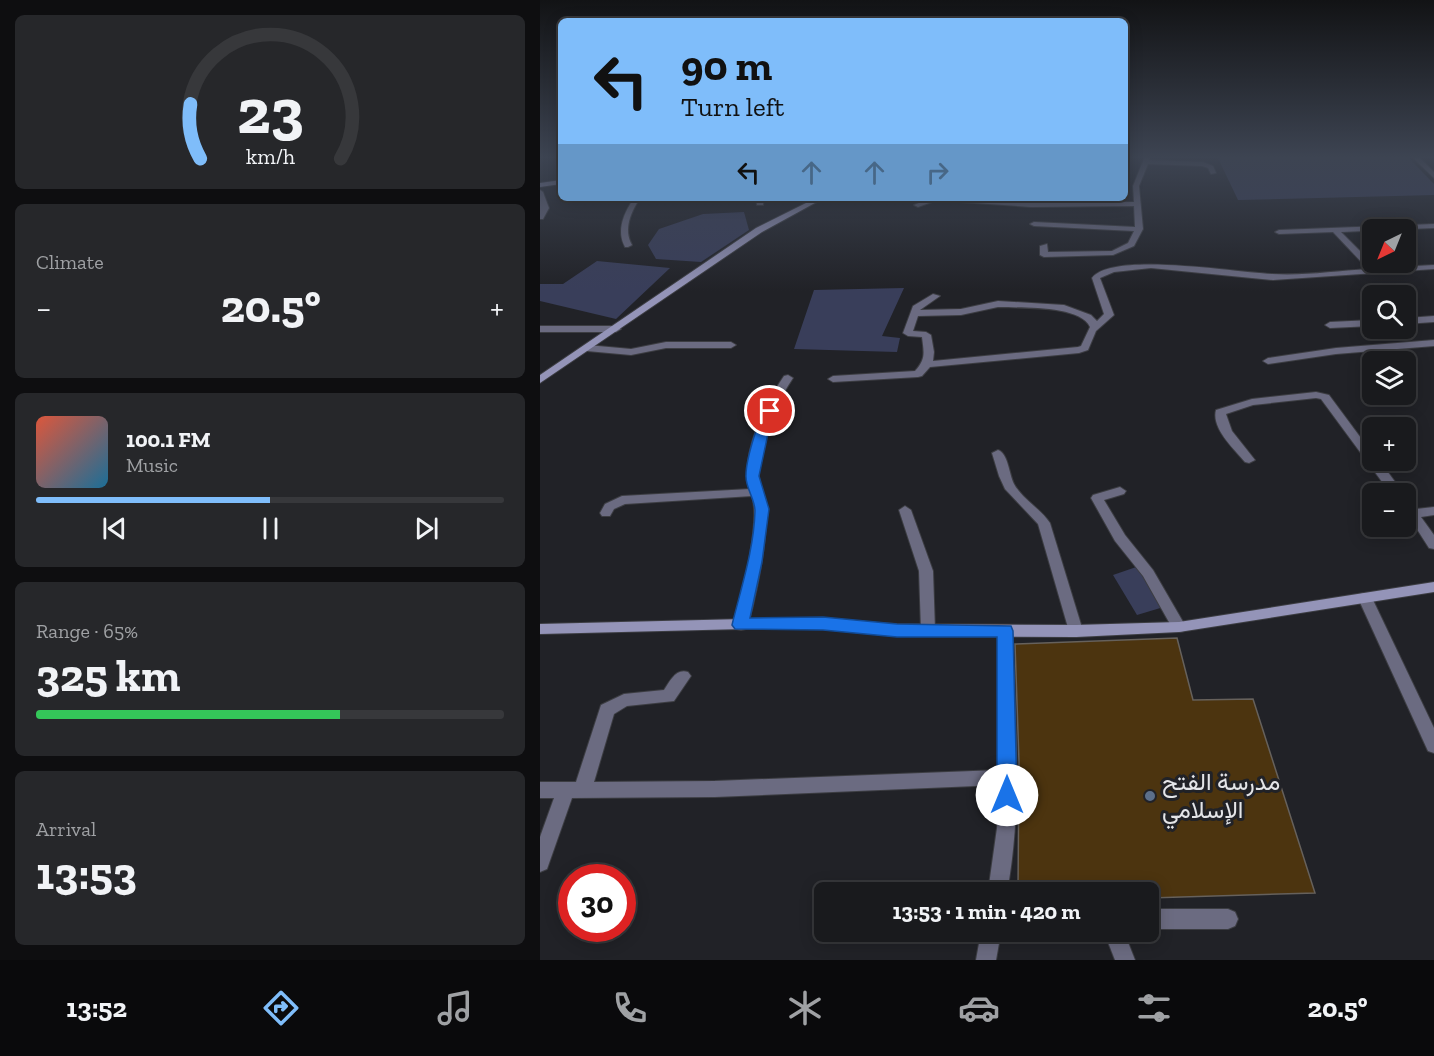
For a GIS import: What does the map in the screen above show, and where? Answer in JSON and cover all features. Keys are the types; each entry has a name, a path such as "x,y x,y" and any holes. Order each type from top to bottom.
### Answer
{"street":[{"path":"540,217 545,208 543,201"},
{"path":"628,245 624,236 627,218 636,201"},
{"path":"540,381 759,230 815,201"},
{"path":"918,205 928,201"},
{"path":"971,201 1023,205 1137,204"},
{"path":"1044,246 1044,255 1113,253 1131,244 1139,229 1137,201"},
{"path":"1034,224 1139,229"},
{"path":"1279,232 1434,226"},
{"path":"1335,230 1362,258"},
{"path":"927,364 1079,350 1086,346 1095,327 1109,315 1096,278 1100,274 1113,270 1155,266 1273,277 1362,271"},
{"path":"1416,268 1434,267"},
{"path":"832,379 922,372 927,364 929,352 927,336 908,333 917,307 936,296"},
{"path":"914,313 961,312 998,303 1056,307 1088,316 1095,327"},
{"path":"1416,320 1434,319"},
{"path":"1330,325 1362,323"},
{"path":"540,329 616,328"},
{"path":"1268,361 1336,351 1434,343"},
{"path":"588,348 630,352 666,345 731,345"},
{"path":"741,625 755,562 762,509 752,476 763,429 778,393 788,378"},
{"path":"1249,460 1226,430 1220,419 1220,412 1252,402 1316,395 1325,397 1362,445"},
{"path":"998,453 1012,491 1036,511 1044,523 1076,631"},
{"path":"1120,491 1096,498 1120,538 1148,573 1179,627"},
{"path":"606,513 609,507 622,500 758,492"},
{"path":"1416,509 1434,511"},
{"path":"905,510 926,572 928,630"},
{"path":"1416,518 1434,545"},
{"path":"540,629 823,624 897,630 1005,631 1179,627 1434,587"},
{"path":"1365,598 1434,746"},
{"path":"1000,882 1006,850 1008,777 1005,631"},
{"path":"540,863 607,710 624,699 668,696 683,676"},
{"path":"540,790 716,789 1008,777"},
{"path":"1159,919 1228,919"},
{"path":"986,960 989,942"},
{"path":"1118,942 1125,960"}],"shaded area":[{"path":"744,212 749,230 701,262 656,259 648,245 659,229 703,214"},
{"path":"597,261 670,268 616,319 540,301 540,284 563,284"},
{"path":"904,288 882,336 900,338 897,352 794,349 814,290"},
{"path":"1142,565 1167,606 1137,615 1113,575"}],"building":[{"name":"مدرسة الفتح الإسلامي","path":"1177,638 1193,700 1253,699 1315,893 1159,898 1159,882 1018,882 1019,762 1015,644"}],"place":[{"name":"مدرسة الفتح الإسلامي","path":"1150,796"}],"route":[{"path":"770,411 763,429 752,476 762,509 755,562 741,625 782,623 897,630 1005,631 1007,795"}]}
